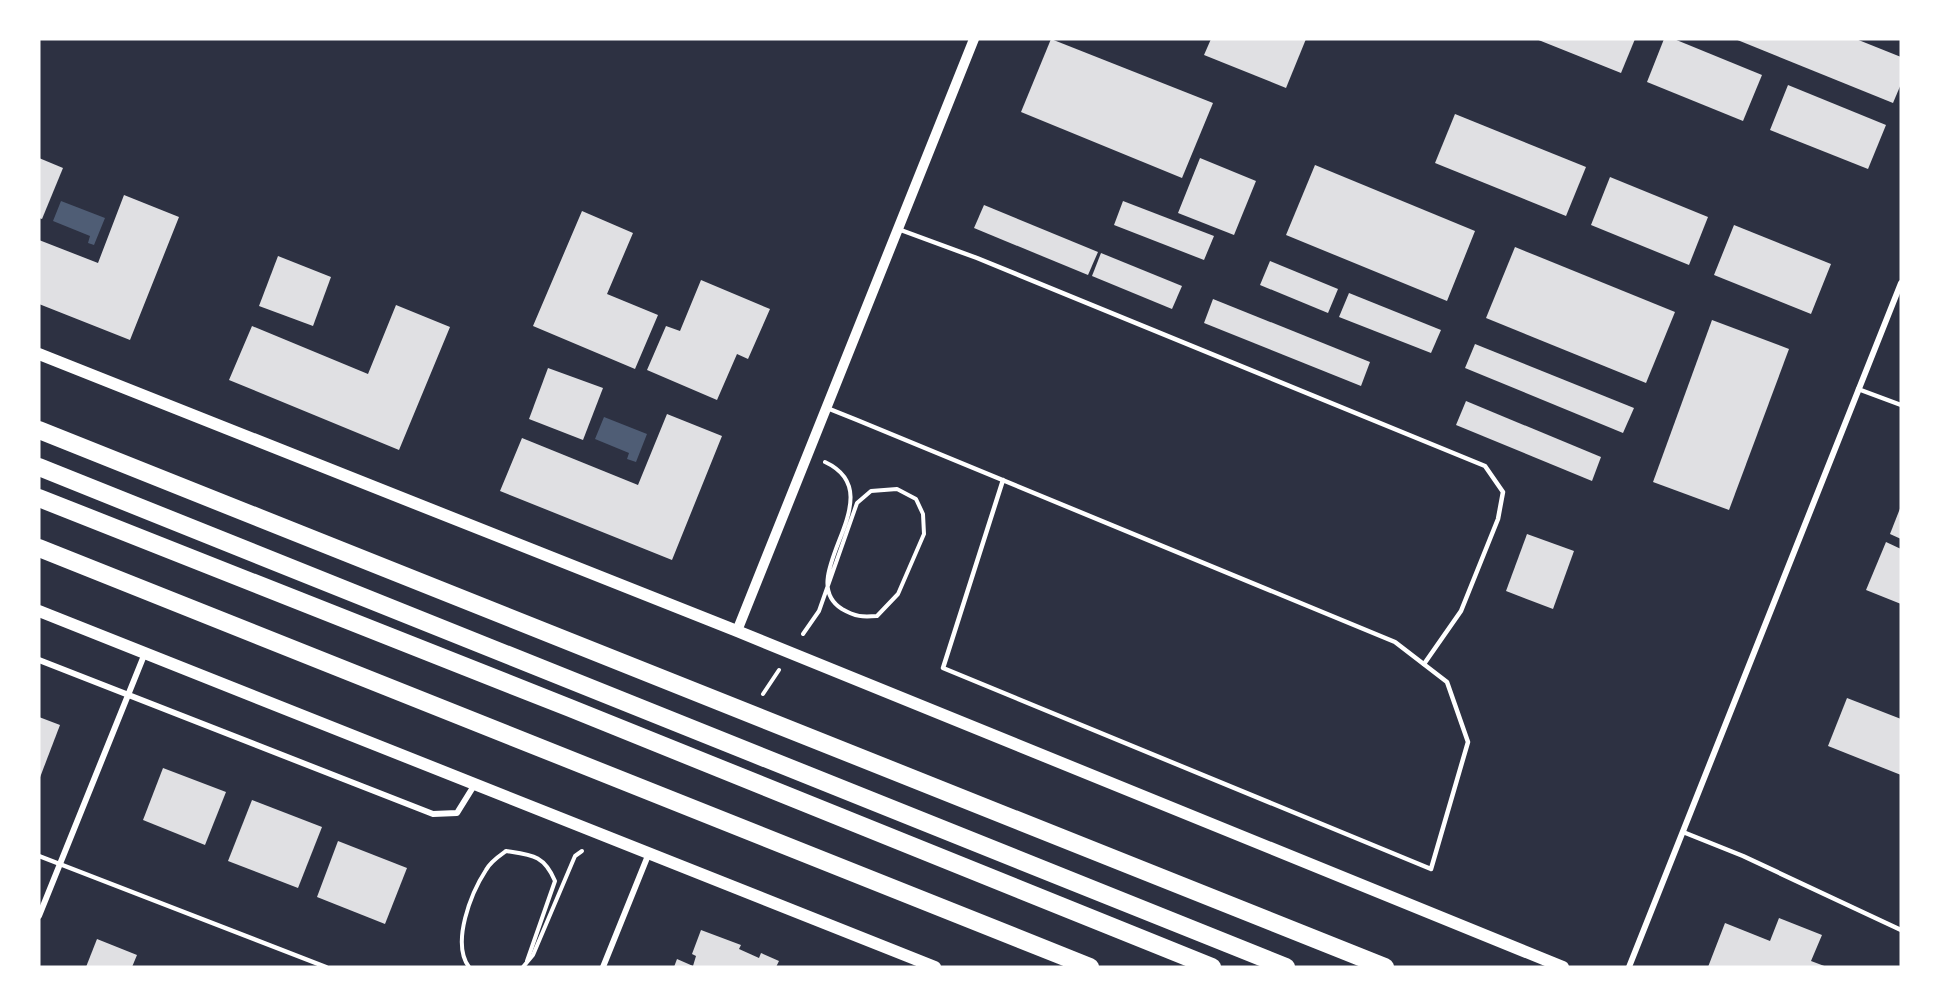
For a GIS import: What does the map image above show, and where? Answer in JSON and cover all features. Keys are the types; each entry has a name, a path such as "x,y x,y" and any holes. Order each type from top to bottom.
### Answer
{"highway":[{"path":"39,430 1385,967"},
{"path":"39,467 1286,967"},
{"path":"39,498 570,708 1212,967"},
{"path":"39,548 1090,967"}],"main road":[{"path":"39,354 737,631 1563,967"},
{"path":"39,611 935,967"}],"street":[{"path":"737,631 974,39"},
{"path":"1629,967 1901,283"},
{"path":"39,916 145,653"},
{"path":"39,660 433,814 457,813 475,784"},
{"path":"603,967 649,853"}],"lane":[{"path":"898,229 977,258 1485,466 1503,492 1498,519 1461,611 1424,664"},
{"path":"1858,389 1901,405"},
{"path":"827,408 1003,480 1395,642 1424,664 1447,682 1468,742 1431,869 943,668 1003,480"},
{"path":"1683,832 1743,856 1901,930"},
{"path":"39,856 326,967"}],"path":[{"path":"808,454 838,468 850,484 852,499 826,583 834,603 857,617 878,616 898,594"},
{"path":"469,967 464,961 460,940 467,913 486,868 506,851 533,855 549,866 555,881 525,967"}],"water":[{"path":"61,201 105,218 94,245 88,243 90,236 53,221"},
{"path":"604,417 647,434 636,462 627,459 629,453 595,439"}],"building":[{"path":"1051,39 1213,103 1182,178 1021,112"},
{"path":"1211,39 1306,39 1286,88 1204,55"},
{"path":"1536,39 1635,39 1621,73"},
{"path":"1664,39 1674,39 1762,75 1743,121 1647,82"},
{"path":"1735,39 1856,39 1901,57 1901,84 1893,103"},
{"path":"1788,85 1886,125 1868,169 1770,130"},
{"path":"1455,114 1586,167 1566,216 1435,163"},
{"path":"39,158 63,168 42,219 39,218"},
{"path":"1200,158 1256,181 1234,235 1178,213"},
{"path":"1315,165 1475,231 1447,301 1286,235"},
{"path":"1610,177 1708,217 1689,265 1591,225"},
{"path":"124,195 179,217 130,340 39,304 39,240 98,263"},
{"path":"1123,201 1214,236 1204,260 1114,225"},
{"path":"984,205 1098,252 1088,275 974,228"},
{"path":"582,211 633,233 607,294 658,315 635,369 533,326"},
{"path":"1734,225 1831,264 1811,314 1714,275"},
{"path":"1515,247 1675,312 1646,383 1486,318"},
{"path":"1101,253 1182,286 1172,309 1092,276"},
{"path":"278,256 331,277 313,326 259,306"},
{"path":"1270,261 1338,289 1328,313 1260,285"},
{"path":"701,280 770,309 748,359 737,354 717,400 647,370 666,326 680,331"},
{"path":"1349,293 1441,330 1431,353 1339,317"},
{"path":"1213,299 1370,362 1361,386 1204,323"},
{"path":"396,305 450,327 399,450 229,380 252,326 368,374"},
{"path":"1712,320 1789,349 1729,510 1653,482"},
{"path":"1475,344 1634,408 1623,433 1465,368"},
{"path":"548,368 603,388 583,440 529,419"},
{"path":"1466,401 1601,457 1592,481 1456,425"},
{"path":"667,414 722,436 672,560 500,491 522,438 638,485"},
{"path":"1901,506 1901,539 1890,534"},
{"path":"1527,534 1574,551 1553,609 1506,591"},
{"path":"1886,542 1901,549 1901,604 1866,590"},
{"path":"1847,698 1901,719 1901,775 1828,746"},
{"path":"39,717 60,725 39,780"},
{"path":"163,768 226,792 205,845 143,820"},
{"path":"252,800 322,827 298,888 228,861"},
{"path":"338,841 407,868 385,924 317,897"},
{"path":"1779,918 1822,935 1811,961 1827,967 1708,967 1725,923 1770,941"},
{"path":"701,930 741,945 739,949 759,958 761,953 779,961 776,967 674,967 677,959 693,966 696,956 692,954"},
{"path":"97,939 137,955 132,967 86,967"}]}
